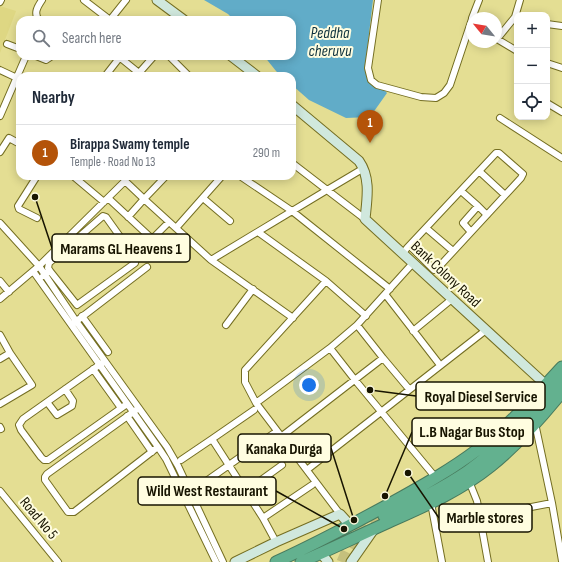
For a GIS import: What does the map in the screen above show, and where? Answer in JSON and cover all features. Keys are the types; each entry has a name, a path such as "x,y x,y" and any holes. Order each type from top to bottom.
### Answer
{"highway":[{"path":"276,562 345,528 436,478 481,446 529,403 562,367"},
{"path":"380,518 426,496 472,467 506,440 536,410 562,379"},
{"path":"301,562 450,494 469,482 490,467 512,447 562,392"}],"street":[{"path":"37,16 36,13 42,0"},
{"path":"84,0 105,16"},
{"path":"113,16 126,0"},
{"path":"158,0 179,16"},
{"path":"378,0 368,68 371,80 377,85 421,97 436,98 444,93 450,85 466,37"},
{"path":"475,12 479,0"},
{"path":"517,12 520,0"},
{"path":"514,20 497,39 514,49"},
{"path":"550,24 562,26"},
{"path":"7,44 16,47"},
{"path":"20,72 25,60"},
{"path":"108,72 117,60"},
{"path":"122,60 135,72"},
{"path":"139,72 150,60"},
{"path":"173,60 185,72"},
{"path":"236,60 250,72"},
{"path":"550,64 562,68"},
{"path":"0,70 16,77"},
{"path":"0,116 16,82"},
{"path":"550,104 562,112"},
{"path":"296,108 359,161 364,168 368,193 365,219"},
{"path":"500,118 562,158"},
{"path":"0,152 9,138 16,142"},
{"path":"496,153 499,153 523,174 487,215 436,270 434,270 407,250 461,191 496,153"},
{"path":"296,166 365,219"},
{"path":"211,260 364,168"},
{"path":"479,171 505,195"},
{"path":"34,180 18,208 38,218"},
{"path":"80,180 128,217 163,249"},
{"path":"128,217 162,180"},
{"path":"176,228 219,180"},
{"path":"246,180 292,211 390,289"},
{"path":"0,299 39,266 125,181 211,260 293,318"},
{"path":"461,191 487,215"},
{"path":"203,198 230,221"},
{"path":"471,232 463,223 478,206"},
{"path":"48,273 49,263 103,216 106,217 136,259 134,263 77,305 52,279"},
{"name":"Bank Colony Road","path":"365,219 407,250 413,263 546,385"},
{"path":"152,239 169,222"},
{"path":"0,223 39,266 48,273 74,323"},
{"path":"426,228 453,251"},
{"path":"258,232 326,282 366,316"},
{"path":"256,403 330,348 356,325 366,316 413,263"},
{"path":"74,323 147,267"},
{"path":"33,271 74,323 136,410 171,454 223,562"},
{"path":"39,280 48,273"},
{"path":"0,282 9,292"},
{"path":"326,282 245,370 244,382 256,403 308,469 340,514 345,528"},
{"path":"226,325 253,289"},
{"path":"385,294 440,365"},
{"path":"413,331 452,299"},
{"path":"82,316 108,352"},
{"path":"356,325 410,389"},
{"path":"308,469 486,330"},
{"path":"0,335 10,353 32,385 0,404"},
{"path":"330,348 436,478"},
{"path":"0,359 10,353"},
{"path":"282,436 383,358"},
{"path":"102,363 23,419 19,425 21,430 44,460 48,460 127,404"},
{"path":"102,363 127,404 136,410 165,458 216,562"},
{"path":"93,369 121,408"},
{"path":"46,402 57,415 72,406 73,401 65,389"},
{"path":"136,410 47,474 45,480 68,512 74,512 158,447"},
{"path":"181,460 254,410"},
{"path":"127,416 152,452"},
{"path":"535,423 552,502 562,561"},
{"path":"195,489 273,434"},
{"path":"212,439 228,466 263,518 276,542"},
{"path":"165,458 171,454"},
{"path":"246,491 282,465"},
{"path":"220,494 239,481"},
{"path":"469,482 477,501 488,562"},
{"path":"263,518 312,485"},
{"name":"Road No 5","path":"0,491 58,562"},
{"path":"480,517 552,502"},
{"path":"430,503 442,562"},
{"path":"235,562 340,514"},
{"path":"351,562 374,529"},
{"path":"321,553 328,562"}],"shaded area":[{"path":"0,6 16,11 0,53"}],"water":[{"name":"Peddha cheruvu","path":"204,0 373,0 365,68 387,93 370,117 346,118 309,100 296,89 296,72 277,72 267,60 296,60 296,16 230,16"}],"tunnel":[{"path":"342,562 356,536 366,526 380,518"}],"place":[{"name":"Birappa Swamy temple","path":"370,143"},
{"name":"Marams GL Heavens 1","path":"35,197"},
{"name":"Royal Diesel Service","path":"370,390"},
{"name":"Marble stores","path":"408,473"},
{"name":"L.B Nagar Bus Stop","path":"385,496"},
{"name":"Kanaka Durga","path":"354,520"},
{"name":"Wild West Restaurant","path":"344,529"}]}
